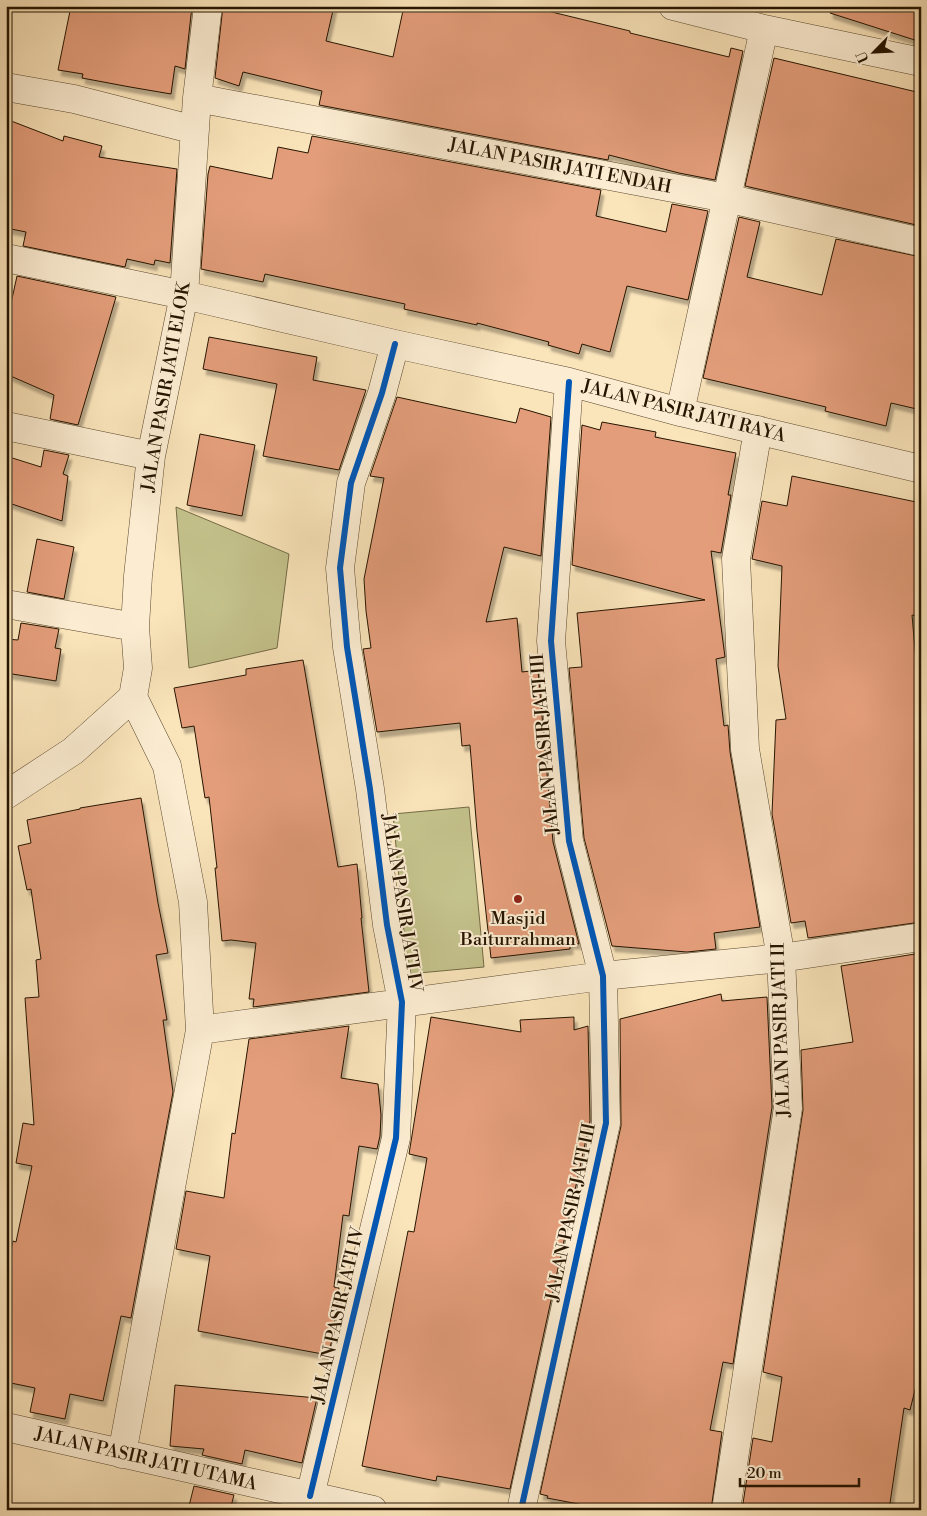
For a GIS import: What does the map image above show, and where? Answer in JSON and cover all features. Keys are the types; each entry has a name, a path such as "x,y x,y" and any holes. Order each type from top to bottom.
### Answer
{"street":[{"name":"JALAN PASIR JATI ELOK","path":"133,698 138,668 135,627 138,576 151,456 184,295 195,130 208,6"},
{"path":"673,6 764,29 921,62"},
{"path":"680,412 764,29"},
{"path":"6,87 74,99 195,130"},
{"name":"JALAN PASIR JATI ENDAH","path":"198,98 726,198 921,242"},
{"name":"JALAN PASIR JATI RAYA","path":"6,258 184,295 569,382 680,412 921,469"},
{"name":"JALAN PASIR JATI IV","path":"310,1496 396,1138 402,1002 387,925 370,789 347,647 340,568 351,483 382,393 395,344"},
{"name":"JALAN PASIR JATI III","path":"521,1510 606,1123 603,976 569,840 551,641 569,382"},
{"path":"6,426 151,456"},
{"name":"JALAN PASIR JATI II","path":"726,1510 788,1108 781,958 745,749 736,559 758,430"},
{"path":"6,604 135,627"},
{"path":"6,796 73,752 133,698 167,766 192,902 200,1030 122,1454"},
{"path":"200,1030 603,976 781,958 921,937"},
{"name":"JALAN PASIR JATI UTAMA","path":"6,1427 373,1510"}],"shaded area":[{"path":"176,507 289,554 277,648 189,668"},
{"path":"469,807 484,967 408,974 393,814"}],"building":[{"path":"71,6 192,6 185,69 175,66 171,94 82,78 83,74 58,70"},
{"path":"223,6 334,6 326,41 393,57 404,6 527,6 729,57 731,48 743,51 715,180 609,155 608,160 319,105 322,91 243,72 239,86 215,78"},
{"path":"831,6 921,6 921,42 830,13"},
{"path":"774,58 921,93 921,226 745,186"},
{"path":"6,119 63,141 64,136 102,146 99,157 177,169 170,263 155,260 154,265 127,259 125,267 23,246 26,232 6,228"},
{"path":"312,136 601,190 596,216 666,232 672,204 708,211 688,300 627,286 610,352 582,344 579,354 548,345 549,342 477,323 477,325 404,309 405,304 265,274 263,282 201,269 210,166 272,179 278,147 308,153"},
{"path":"739,217 760,222 747,277 822,295 836,239 921,257 921,410 891,403 886,426 825,411 826,407 703,378"},
{"path":"17,276 116,297 78,425 50,419 54,395 6,374 6,326"},
{"path":"209,337 317,357 313,380 366,390 339,470 263,456 277,384 203,369"},
{"path":"397,397 516,423 520,408 551,417 541,556 504,547 486,622 517,618 522,672 538,670 553,842 579,944 570,943 570,949 491,958 470,745 462,746 460,723 377,732 363,649 371,648 364,579 384,478 370,476"},
{"path":"602,422 656,432 655,437 736,453 728,495 731,495 721,553 711,551 725,657 716,659 724,726 728,725 730,752 760,927 714,933 716,949 687,952 612,946 584,838 569,668 582,667 577,613 705,600 572,565 582,425 600,430"},
{"path":"200,434 255,445 242,516 187,505"},
{"path":"44,450 69,455 63,474 68,476 62,521 6,502 6,456 41,467"},
{"path":"792,476 921,503 921,617 912,615 921,720 921,922 808,938 805,921 791,923 772,814 776,720 786,719 778,666 782,566 752,559 762,501 787,506"},
{"path":"37,539 74,547 64,599 27,592"},
{"path":"21,623 59,629 55,648 61,649 56,681 6,673 6,639 18,640"},
{"path":"303,660 338,867 357,864 369,992 253,1007 254,999 249,999 256,943 231,940 222,941 215,868 217,868 209,797 205,798 194,726 182,728 174,688 246,675 246,669"},
{"path":"141,798 168,953 156,955 167,1020 163,1020 173,1092 131,1318 121,1316 103,1401 70,1394 65,1419 30,1412 35,1388 6,1382 6,1273 13,1241 16,1242 32,1166 16,1163 23,1123 34,1125 25,998 39,997 36,960 41,959 31,889 27,890 18,846 31,843 27,820 80,808"},
{"path":"921,953 921,1366 910,1410 904,1408 889,1510 742,1510 753,1438 772,1442 782,1377 763,1372 803,1110 801,1050 853,1042 841,966"},
{"path":"721,994 722,1001 767,997 772,1107 733,1364 723,1362 710,1430 722,1432 711,1510 610,1510 547,1498 548,1496 540,1494 621,1126 620,1019"},
{"path":"431,1017 521,1032 520,1020 574,1017 574,1030 588,1026 590,1121 510,1489 437,1476 436,1481 362,1466 408,1231 414,1232 427,1158 409,1154"},
{"path":"349,1026 341,1078 378,1084 381,1115 380,1136 377,1149 359,1146 349,1216 343,1215 334,1287 339,1288 332,1340 328,1355 198,1331 210,1256 176,1249 186,1191 224,1198 232,1133 235,1134 249,1039"},
{"path":"175,1385 317,1398 302,1463 245,1450 242,1464 202,1455 204,1449 170,1446"},
{"path":"194,1486 234,1495 230,1510 188,1510"}],"cycle path":[{"path":"310,1496 396,1138 402,1002 387,925 370,789 347,647 340,568 351,483 382,393 395,344"},
{"path":"521,1510 606,1123 603,976 569,841 551,641 569,382"}],"place":[{"name":"Masjid Baiturrahman","path":"518,899"}]}
